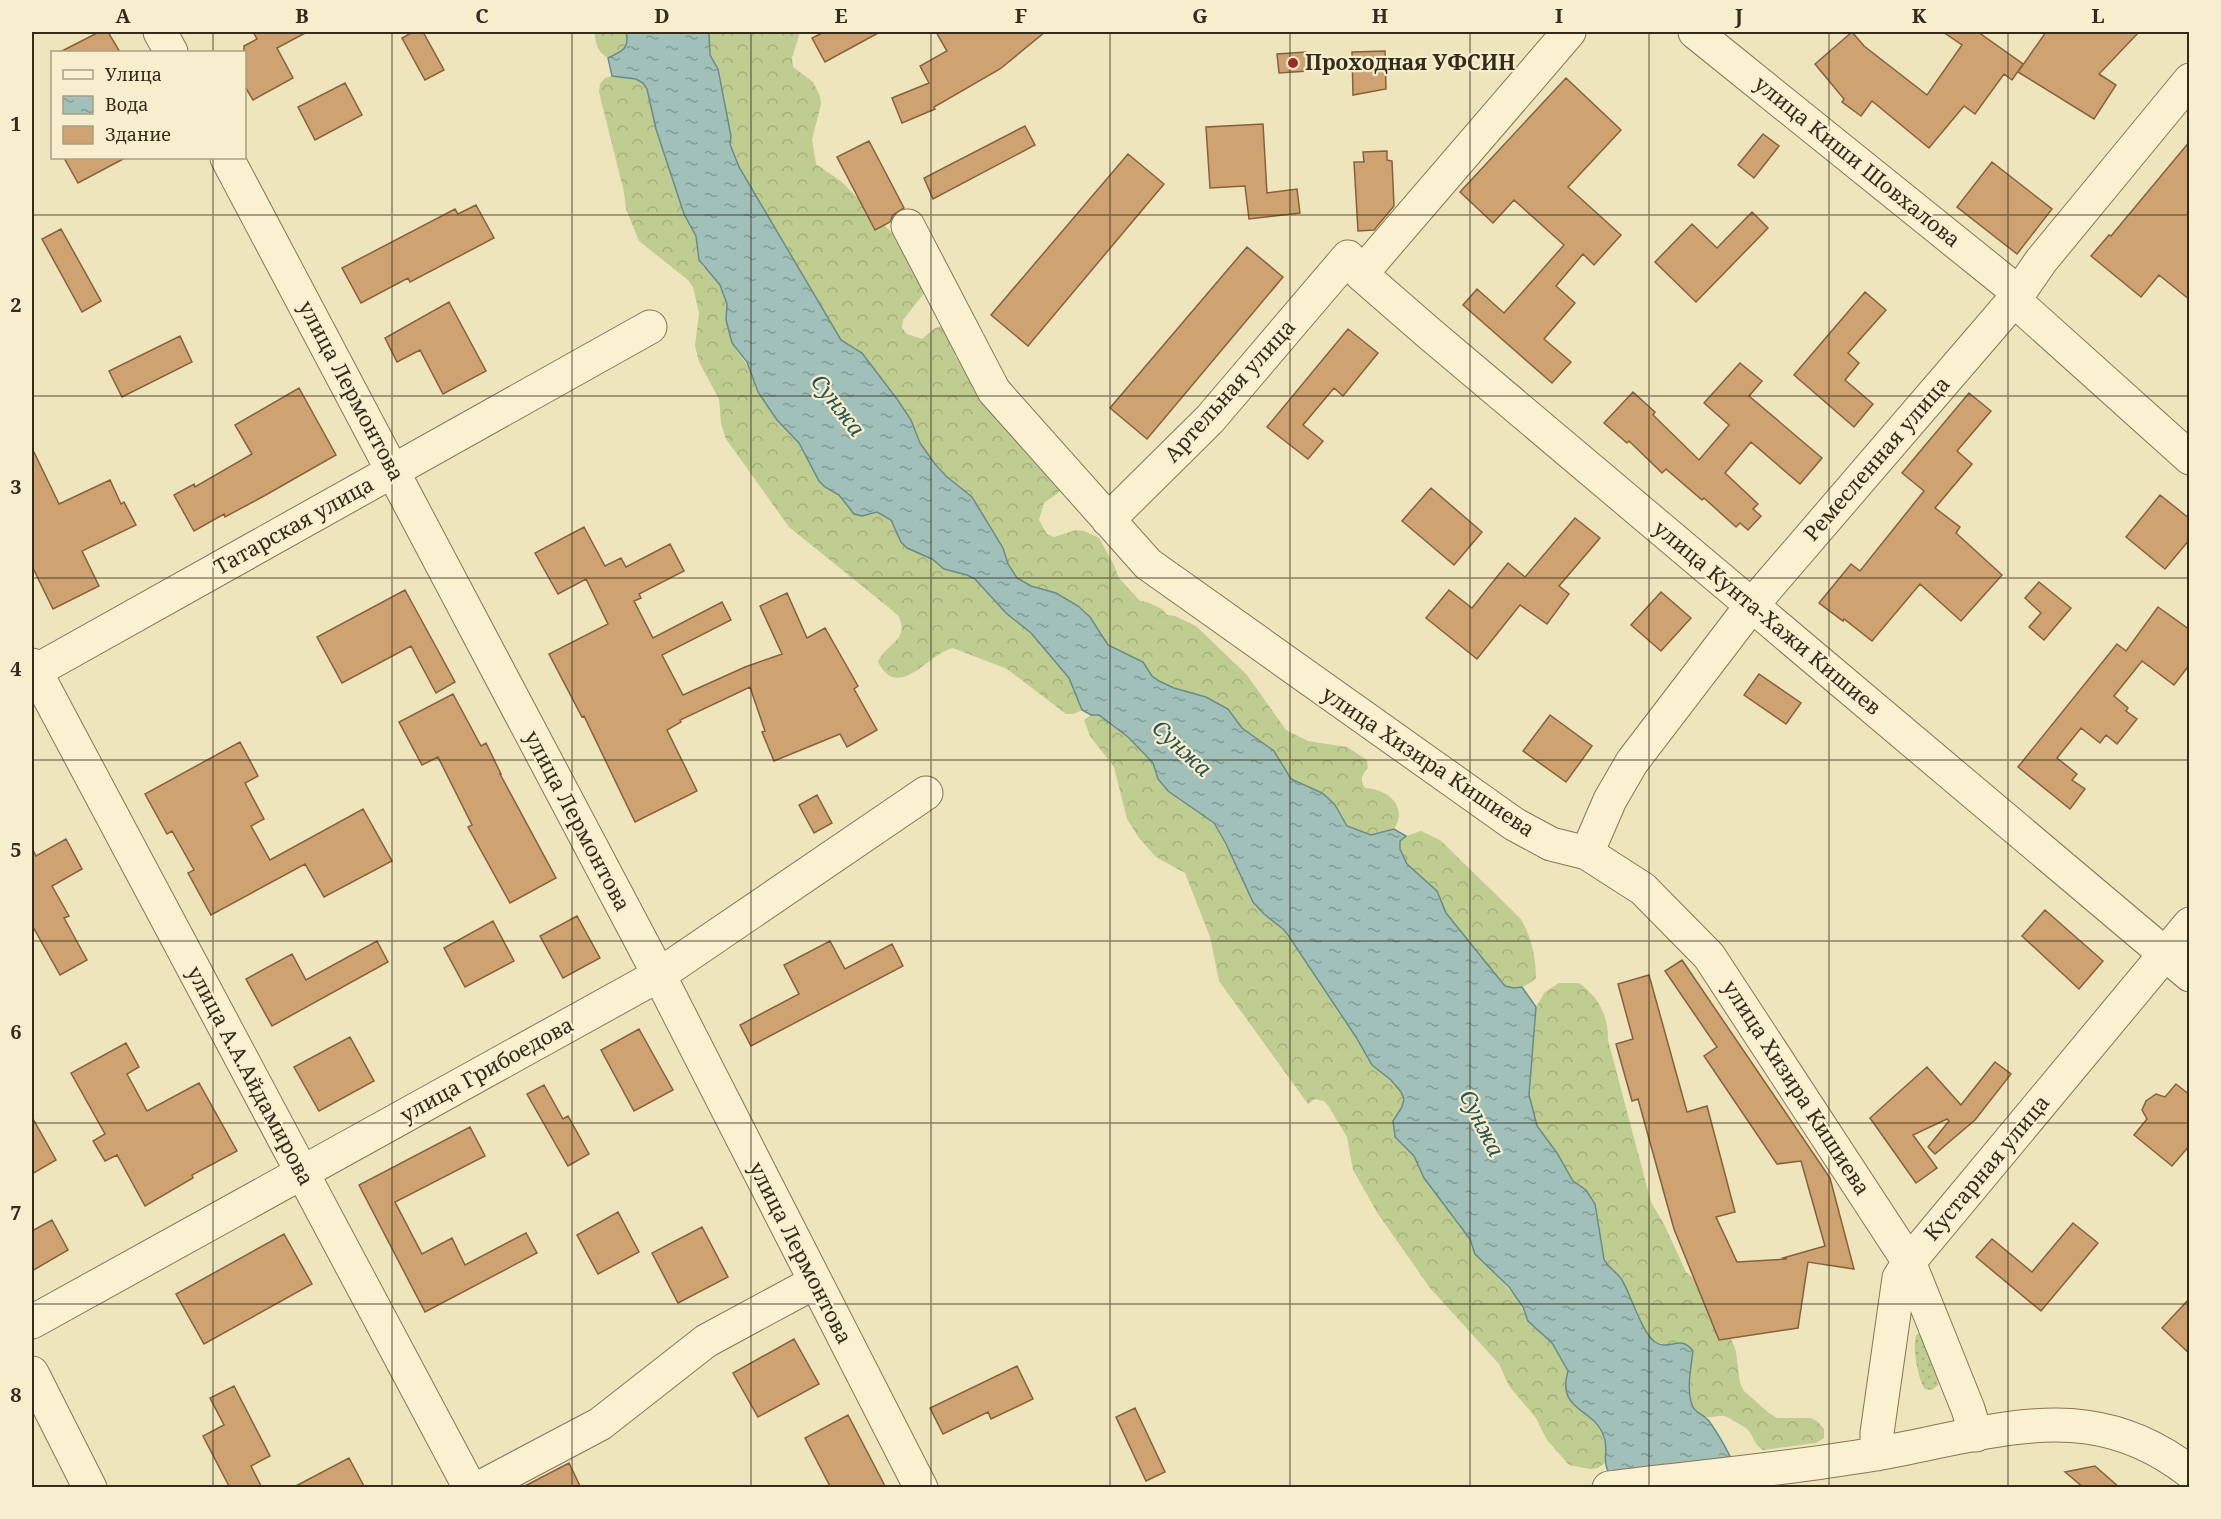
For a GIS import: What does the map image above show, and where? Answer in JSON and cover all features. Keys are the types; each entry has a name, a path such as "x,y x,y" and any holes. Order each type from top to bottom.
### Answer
{"street":[{"path":"160,32 170,51"},
{"name":"Артельная улица","path":"1108,520 1210,420 1355,266 1569,32"},
{"name":"улица Киши Шовхалова","path":"1695,32 2017,296 2190,458"},
{"name":"Ремесленная улица","path":"1587,853 1610,800 1632,762 1752,605 2017,296 2041,261 2190,80"},
{"name":"улица Лермонтова","path":"228,159 658,975 921,1488"},
{"name":"улица Хизира Кишиева","path":"908,226 994,391 1148,564 1482,803 1551,844 1587,853 1643,889 1709,956 1910,1262 1976,1435"},
{"name":"улица Кунта-Хажи Кишиев","path":"1355,266 1453,354 2190,975"},
{"name":"Татарская улица","path":"33,670 650,327"},
{"name":"улица А.А.Айдамирова","path":"33,670 470,1488"},
{"name":"улица Грибоедова","path":"32,1322 658,975 926,793"},
{"name":"Кустарная улица","path":"1877,1454 1877,1434 1899,1278 2190,924"},
{"path":"479,1488 600,1424 706,1341 815,1282"},
{"path":"32,1373 90,1488"},
{"path":"1609,1488 1831,1461 2028,1427 2085,1427 2110,1431 2135,1439 2190,1472"}],"green space":[{"path":"594,32 626,32 626,46 608,58 599,50"},
{"path":"709,32 800,32 792,58 793,67 813,82 821,104 812,140 816,164 842,182 892,233 904,253 930,266 928,288 903,320 902,328 907,334 922,339 935,328 943,325 955,347 955,356 970,374 974,389 982,391 1062,485 1058,493 1044,503 1039,520 1047,534 1054,537 1076,530 1099,538 1119,578 1140,601 1147,602 1162,609 1167,615 1175,616 1196,626 1247,675 1286,730 1308,741 1347,747 1367,760 1368,768 1362,778 1363,785 1365,788 1388,795 1393,800 1399,813 1394,829 1371,835 1347,826 1329,799 1322,793 1291,779 1274,751 1242,728 1228,709 1206,697 1159,681 1152,676 1143,662 1108,645 1090,617 1056,593 1031,586 1017,578 1008,564 1003,548 972,497 935,464 920,443 911,420 897,399 856,348 841,340 739,167 730,144 731,136 710,55"},
{"path":"612,76 636,79 647,89 656,129 684,214 696,236 697,252 703,267 716,278 727,304 726,320 737,351 750,369 758,393 777,420 799,443 825,487 839,495 854,514 870,515 877,512 891,520 897,535 944,569 975,579 1042,645 1069,678 1082,710 1074,714 1066,714 1007,669 953,648 904,677 895,678 886,673 878,662 899,636 901,624 898,615 789,527 726,439 721,424 719,399 699,362 695,346 699,313 693,287 688,280 639,241 626,209 624,192 599,92 600,84 605,78"},
{"path":"1091,715 1099,715 1128,737 1153,763 1158,779 1213,823 1264,914 1288,935 1372,1065 1391,1080 1401,1092 1404,1099 1402,1107 1393,1121 1395,1137 1414,1156 1424,1178 1470,1239 1472,1247 1518,1300 1528,1321 1552,1343 1568,1371 1566,1386 1569,1398 1601,1432 1605,1445 1605,1463 1598,1468 1590,1469 1569,1465 1547,1440 1536,1418 1509,1386 1499,1364 1430,1288 1378,1214 1353,1170 1347,1137 1329,1107 1324,1101 1315,1099 1308,1104 1219,981 1210,937 1185,873 1156,857 1139,838 1127,819 1114,767 1090,736 1084,720"},
{"path":"1421,831 1440,840 1520,918 1527,931 1534,955 1536,978 1533,981 1522,986 1505,986 1446,913 1437,891 1407,864 1400,849 1400,841 1406,836"},
{"path":"1559,983 1579,983 1592,994 1601,1008 1607,1023 1608,1040 1651,1202 1686,1272 1698,1283 1730,1336 1736,1351 1740,1383 1744,1391 1777,1418 1811,1418 1818,1422 1824,1429 1824,1438 1816,1443 1763,1450 1748,1429 1726,1416 1706,1417 1697,1413 1692,1405 1688,1365 1681,1342 1663,1344 1647,1334 1626,1288 1607,1266 1586,1190 1573,1181 1557,1153 1537,1126 1529,1095 1536,1007 1545,992"},
{"path":"1917,1334 1922,1334 1925,1339 1937,1378 1938,1385 1932,1390 1925,1389 1922,1385 1915,1353"}],"water":[{"name":"Сунжа","path":"626,32 709,32 710,55 718,69 731,136 730,144 739,167 841,340 862,353 911,420 920,443 935,464 972,497 1003,548 1008,564 1017,578 1031,586 1056,593 1078,606 1090,617 1108,645 1143,662 1152,676 1159,681 1206,697 1228,709 1242,728 1274,751 1291,779 1322,793 1329,799 1347,826 1371,835 1394,829 1406,836 1400,841 1400,849 1407,864 1437,891 1446,913 1505,986 1522,987 1536,1007 1529,1095 1537,1126 1557,1153 1573,1181 1586,1190 1595,1204 1604,1259 1622,1280 1650,1337 1660,1345 1684,1343 1693,1351 1689,1383 1692,1406 1709,1421 1720,1437 1743,1487 1615,1487 1606,1465 1604,1437 1599,1427 1571,1402 1566,1384 1568,1371 1552,1343 1528,1321 1523,1307 1509,1287 1475,1254 1470,1239 1424,1178 1414,1156 1395,1137 1393,1121 1402,1107 1404,1099 1401,1092 1391,1080 1372,1065 1288,935 1253,902 1214,823 1168,791 1158,779 1153,763 1128,737 1099,715 1091,715 1082,710 1069,678 1031,633 1006,613 975,579 944,569 932,559 907,548 901,542 891,520 877,512 862,516 854,514 839,495 819,481 799,443 777,420 758,392 747,362 732,343 726,320 727,304 720,285 699,260 696,236 684,214 656,129 647,89 636,79 612,76 608,58 624,49 627,42"}],"building":[{"path":"99,32 108,32 119,51 62,51"},
{"path":"253,32 307,32 277,48 293,78 253,100 246,88 244,46 257,39"},
{"path":"413,32 423,32 444,70 425,80 402,38"},
{"path":"824,32 880,32 825,62 812,38"},
{"path":"936,32 1045,32 1000,69 934,107 935,109 902,123 892,98 929,83 920,66 947,51"},
{"path":"1852,32 1864,46 1927,95 1962,45 1943,32 1978,32 2023,64 2012,80 2004,74 1975,114 1964,106 1929,148 1872,101 1861,116 1842,102 1844,99 1815,64"},
{"path":"2046,32 2139,32 2099,74 2116,85 2094,119 2018,72"},
{"path":"1385,51 1386,89 1353,95 1352,52"},
{"name":"Проходная УФСИН","path":"1306,52 1308,71 1279,73 1277,54"},
{"path":"1566,78 1621,130 1568,187 1621,235 1594,265 1583,254 1556,286 1575,303 1544,339 1571,362 1552,383 1463,305 1477,289 1504,313 1564,245 1514,200 1493,223 1460,192"},
{"path":"345,83 362,115 315,140 298,107"},
{"path":"1263,124 1267,193 1297,189 1300,213 1249,219 1245,186 1210,188 1206,127"},
{"path":"1025,126 1035,145 933,199 924,178"},
{"path":"1763,134 1779,146 1754,178 1738,165"},
{"path":"869,141 904,208 893,215 890,222 875,230 837,157"},
{"path":"2190,141 2190,300 2159,275 2141,297 2091,256 2109,235 2111,236"},
{"path":"1387,151 1387,160 1392,161 1394,206 1374,230 1358,231 1354,162 1364,162 1363,152"},
{"path":"1128,154 1164,184 1028,346 991,315"},
{"path":"65,159 123,159 78,183"},
{"path":"1992,162 2052,209 2017,254 1957,207"},
{"path":"476,205 494,238 410,282 408,278 361,303 342,268 455,209 458,214"},
{"path":"1752,212 1768,228 1696,302 1655,262 1692,224 1717,248"},
{"path":"61,229 101,301 82,312 42,239"},
{"path":"1247,247 1283,277 1147,439 1110,408"},
{"path":"1865,292 1886,310 1848,353 1859,363 1845,380 1873,404 1854,427 1794,375"},
{"path":"449,302 486,371 443,394 420,350 397,362 385,338"},
{"path":"1348,329 1378,353 1343,396 1334,388 1303,425 1323,441 1308,459 1267,427"},
{"path":"180,336 192,362 122,397 109,371"},
{"path":"1740,363 1762,381 1749,396 1822,458 1800,484 1751,442 1725,473 1758,504 1753,509 1761,516 1748,530 1740,523 1736,527 1704,498 1702,500 1666,469 1662,473 1629,441 1627,443 1604,423 1633,392 1655,412 1653,415 1699,460 1729,425 1704,403"},
{"path":"299,388 336,455 225,517 224,514 194,531 174,495 194,484 195,487 252,454 235,425"},
{"path":"1969,393 1991,411 1957,451 1972,464 1935,508 1960,527 1956,533 2002,575 1961,621 1920,584 1872,641 1819,603 1851,564 1860,571 1924,491 1902,473"},
{"path":"32,448 59,504 110,480 121,504 124,502 136,525 82,551 99,586 53,609 32,566"},
{"path":"1431,488 1482,532 1454,565 1402,521"},
{"path":"2160,495 2190,519 2190,539 2165,569 2126,537"},
{"path":"1575,518 1600,538 1559,586 1569,594 1547,624 1520,605 1477,659 1426,618 1449,590 1472,608 1508,563 1525,577"},
{"path":"584,527 605,566 621,558 626,567 670,544 684,571 639,594 641,598 634,601 653,638 722,602 731,620 662,655 683,695 745,667 782,654 760,606 787,593 807,638 825,628 858,686 854,689 877,730 847,747 840,734 774,761 762,732 765,731 750,687 680,720 681,722 667,730 697,791 635,822 584,716 582,717 549,654 608,624 586,579 558,594 535,553"},
{"path":"2039,582 2071,608 2044,640 2029,627 2041,613 2025,598"},
{"path":"405,590 455,682 436,693 411,646 342,683 317,637"},
{"path":"1661,592 1691,618 1661,651 1631,625"},
{"path":"2158,607 2190,630 2190,664 2174,685 2142,661 2114,696 2128,708 2126,711 2137,719 2117,744 2106,735 2100,743 2081,728 2057,758 2077,774 2072,780 2085,789 2070,809 2018,767 2117,644 2126,651"},
{"path":"1759,674 1801,703 1786,724 1744,695"},
{"path":"453,694 481,746 486,743 500,774 556,878 510,903 468,827 472,825 438,757 422,765 399,722"},
{"path":"1550,715 1592,746 1566,782 1523,751"},
{"path":"240,742 258,776 245,783 264,819 251,826 270,860 363,809 392,861 324,897 305,864 211,915 188,873 194,870 172,831 167,834 145,794"},
{"path":"817,795 832,823 814,833 799,805"},
{"path":"66,839 82,869 52,886 69,916 64,918 87,960 60,975 32,925 32,848 36,856"},
{"path":"2045,910 2103,961 2079,989 2022,936"},
{"path":"577,916 600,958 563,978 540,936"},
{"path":"493,921 514,961 465,987 444,948"},
{"path":"377,941 388,962 272,1026 246,979 292,954 306,980"},
{"path":"830,941 845,969 892,944 903,966 751,1046 740,1025 799,994 784,965"},
{"path":"1682,960 1830,1178 1854,1269 1808,1262 1798,1328 1719,1340 1674,1229 1638,1099 1632,1101 1616,1044 1633,1039 1618,984 1649,975 1687,1112 1707,1106 1735,1212 1716,1217 1737,1262 1787,1259 1783,1258 1825,1246 1801,1161 1777,1164 1704,1056 1717,1047 1665,971"},
{"path":"639,1029 673,1090 634,1111 601,1050"},
{"path":"350,1037 374,1081 319,1111 294,1067"},
{"path":"126,1043 139,1067 127,1074 147,1111 199,1083 237,1151 192,1175 193,1178 145,1206 117,1155 105,1161 93,1141 105,1134 71,1073"},
{"path":"1995,1062 2011,1074 1975,1120 1935,1154 1928,1147 1949,1121 1947,1119 1913,1135 1937,1168 1916,1183 1870,1118 1927,1067 1961,1105"},
{"path":"2176,1084 2190,1095 2190,1145 2172,1166 2134,1135 2147,1119 2142,1110 2146,1101 2156,1094 2165,1097"},
{"path":"544,1085 563,1119 568,1116 589,1154 568,1166 527,1094"},
{"path":"32,1117 56,1160 32,1174"},
{"path":"470,1127 485,1156 395,1202 422,1254 452,1238 465,1265 526,1233 537,1253 425,1312 359,1185"},
{"path":"618,1212 639,1252 598,1274 577,1235"},
{"path":"52,1220 68,1250 32,1271 32,1231"},
{"path":"2073,1223 2098,1243 2041,1311 1976,1257 1992,1239 2032,1272"},
{"path":"702,1227 728,1277 678,1303 652,1253"},
{"path":"284,1234 312,1284 204,1344 176,1294"},
{"path":"2190,1298 2190,1354 2162,1328"},
{"path":"794,1339 819,1384 758,1417 733,1373"},
{"path":"1017,1366 1033,1399 991,1419 988,1412 943,1434 930,1408"},
{"path":"234,1386 270,1456 251,1466 262,1488 230,1488 203,1436 224,1425 210,1398"},
{"path":"1135,1408 1165,1472 1146,1481 1116,1417"},
{"path":"848,1415 886,1488 831,1488 805,1438"},
{"path":"349,1458 365,1488 292,1488"},
{"path":"569,1463 581,1488 521,1488"},
{"path":"2095,1466 2120,1488 2084,1488 2065,1472"}],"place":[{"name":"Проходная УФСИН","path":"1293,63"}]}
